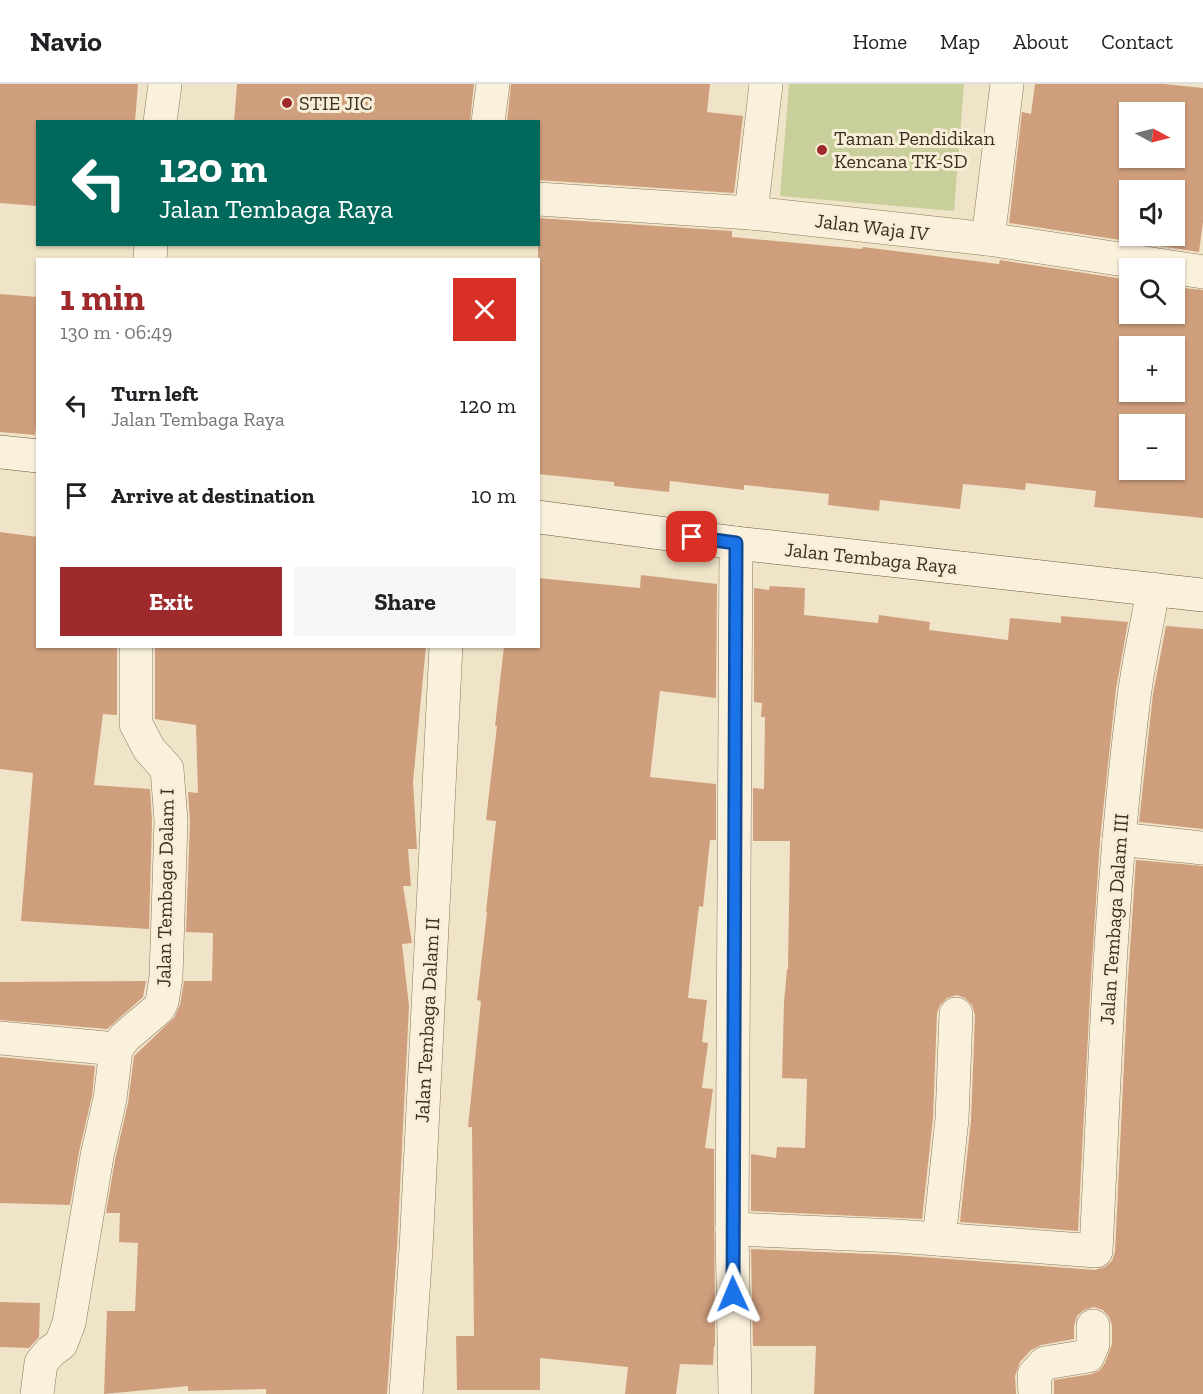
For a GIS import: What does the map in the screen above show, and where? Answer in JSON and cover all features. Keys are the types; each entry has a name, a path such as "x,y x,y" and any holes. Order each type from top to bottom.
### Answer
{"street":[{"path":"160,120 165,84"},
{"path":"488,120 493,84"},
{"path":"751,213 766,84"},
{"path":"988,239 1007,84"},
{"name":"Jalan Waja IV","path":"540,199 751,213 988,239 1203,272"},
{"path":"0,452 36,456"},
{"name":"Jalan Tembaga Raya","path":"540,518 736,543 1203,595"},
{"path":"735,1394 732,1229 736,543"},
{"name":"Jalan Tembaga Dalam III","path":"939,1239 1096,1251 1109,979 1119,839 1133,704 1153,589"},
{"name":"Jalan Tembaga Dalam I","path":"116,1049 125,1036 158,1009 162,1002 166,977 171,821 167,769 149,749 136,724 136,648"},
{"name":"Jalan Tembaga Dalam II","path":"406,1394 416,1249 446,648"},
{"path":"1119,839 1203,848"},
{"path":"732,1229 939,1239 952,1119 956,1014"},
{"path":"0,1038 116,1049 110,1099 97,1156 69,1323 61,1344 41,1363 37,1394"},
{"path":"1035,1394 1034,1375 1045,1363 1088,1356 1093,1344 1093,1326"}],"green space":[{"name":"Taman Pendidikan Kencana TK-SD","path":"789,84 964,84 954,211 780,196"}],"building":[{"path":"0,84 138,84 135,120 36,120 36,206 0,203"},
{"path":"237,84 474,84 470,120 234,120"},
{"path":"511,84 710,84 707,112 743,116 734,193 540,180 540,120 507,120"},
{"path":"1035,84 1164,84 1203,88 1203,222 1199,252 1160,246 1185,246 1185,180 1119,180 1119,240 1009,223 1022,112 1031,114"},
{"path":"540,218 732,231 732,237 862,249 863,247 999,264 1000,260 1119,278 1119,324 1185,324 1185,288 1203,290 1203,518 1094,507 1096,491 1026,483 1025,490 963,484 960,509 880,500 879,511 828,505 829,494 744,485 744,490 670,481 669,492 614,486 614,482 540,474 540,258 538,258 538,246 540,246"},
{"path":"0,294 36,297 35,435 0,432"},
{"path":"0,532 36,537 36,648 117,648 117,715 103,714 94,785 150,789 152,821 149,929 21,921 33,773 0,769"},
{"path":"641,575 717,584 716,698 660,691 650,777 716,784 716,840 710,840 703,907 699,906 688,998 707,1000 702,1042 708,1043 702,1088 713,1089 705,1148 714,1149 715,1346 713,1365 680,1364 676,1394 625,1394 628,1367 540,1358 540,1390 457,1390 456,1336 474,1336 472,1127 468,1127 481,1001 477,1000 496,821 486,820 504,648 540,648 540,578 640,588"},
{"path":"770,586 805,588 804,615 878,623 879,615 930,622 929,630 1008,640 1010,618 1061,623 1061,616 1128,622 1116,689 1100,840 1078,1231 960,1222 971,1120 975,1015 972,1005 965,998 957,995 947,998 940,1005 937,1013 933,1118 922,1219 751,1211 751,1154 776,1158 777,1147 805,1148 807,1079 782,1078 784,1003 788,969 790,841 753,841 753,788 764,789 765,717 761,717 762,703 754,702 754,588 769,590"},
{"path":"1166,626 1203,629 1203,829 1139,822 1153,694"},
{"path":"155,648 426,648 413,782 417,849 408,849 411,886 403,886 412,943 402,944 409,1006 387,1394 266,1394 266,1389 188,1391 188,1386 104,1394 107,1311 135,1311 138,1243 119,1242 120,1213 106,1213 128,1103 134,1056 174,1018 180,1005 184,981 212,981 213,933 186,932 190,822 188,792 198,793 196,725 155,719"},
{"path":"1136,860 1203,866 1203,1394 1054,1394 1054,1380 1092,1374 1100,1370 1105,1363 1112,1344 1112,1325 1103,1310 1094,1307 1084,1310 1077,1316 1074,1339 1041,1345 1031,1350 1020,1362 1015,1376 1016,1394 814,1394 816,1346 753,1346 751,1249 896,1255 1095,1270 1105,1267 1112,1261 1115,1252"},
{"path":"146,981 143,997 107,1029 0,1020 0,982"},
{"path":"0,1057 95,1066 92,1096 70,1205 0,1203"},
{"path":"0,1302 40,1303 39,1337 29,1348 0,1347"}],"place":[{"name":"STIE JIC","path":"287,103"},
{"name":"Taman Pendidikan Kencana TK-SD","path":"822,150"}],"route":[{"path":"692,537 736,543 733,1294"}]}
